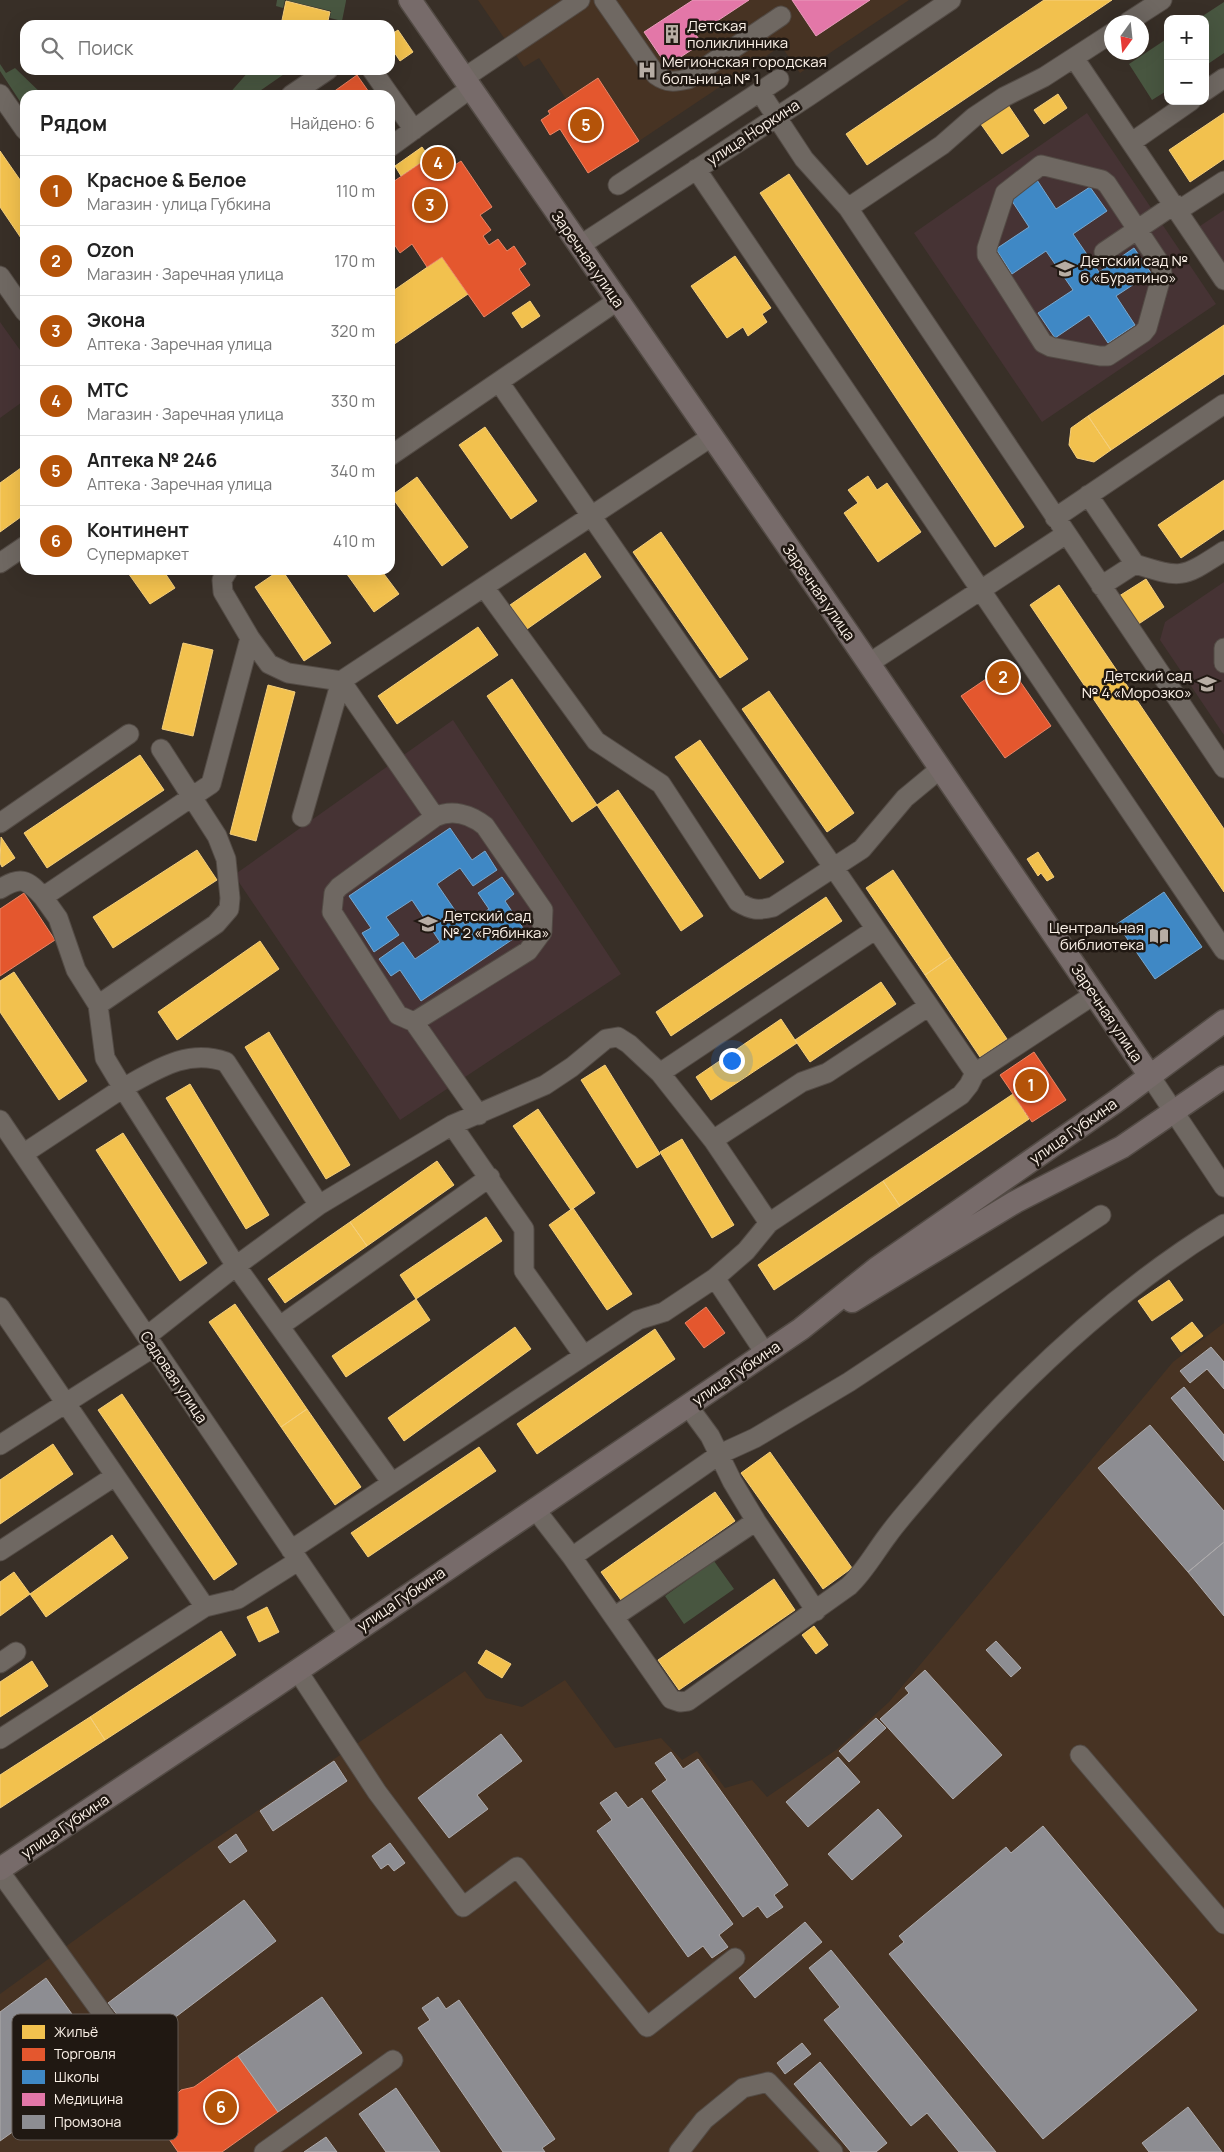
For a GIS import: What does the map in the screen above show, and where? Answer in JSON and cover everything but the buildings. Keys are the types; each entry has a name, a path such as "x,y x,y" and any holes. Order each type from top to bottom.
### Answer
{"main road":[{"name":"Заречная улица","path":"410,0 1150,1076"},
{"name":"улица Губкина","path":"0,1871 801,1329 877,1268 1150,1076 1224,1021"},
{"name":"улица Губкина","path":"801,1329 884,1284 1015,1202 1122,1147 1224,1077"}],"street":[{"path":"395,144 467,83 580,0"},
{"path":"604,0 656,76 675,82 688,79 781,16"},
{"name":"улица Норкина","path":"579,246 777,118 951,0"},
{"path":"1139,15 1162,0"},
{"path":"848,208 942,145 974,117 1004,96 1044,77 1104,38"},
{"path":"1074,58 1177,207 1224,280"},
{"path":"298,90 321,75"},
{"path":"376,75 386,90"},
{"path":"1209,88 1224,78"},
{"path":"618,185 779,79"},
{"path":"760,92 804,159 848,208 1224,768"},
{"path":"0,94 20,123"},
{"path":"395,103 414,130"},
{"path":"1132,142 1185,105"},
{"path":"1041,165 1102,180 1107,184 1137,230 1161,265 1162,274 1144,333 1108,356 1051,347 1043,342 987,255 987,248 1005,193 1041,165"},
{"path":"696,169 1224,950"},
{"path":"1104,252 1137,230 1224,181"},
{"path":"0,276 20,305"},
{"path":"395,453 617,301"},
{"path":"499,382 975,1073"},
{"path":"1055,518 1224,404"},
{"path":"302,817 341,681 711,437"},
{"path":"1088,494 1135,564 1171,575 1191,572 1224,551"},
{"path":"868,664 1066,534"},
{"path":"0,564 20,550"},
{"path":"1101,586 1135,564"},
{"path":"225,575 222,580 222,592 250,638 270,664 288,673 341,681 435,817"},
{"path":"484,587 596,741 661,784 738,902 750,909 760,910 773,906 862,849 905,798 940,769"},
{"path":"43,897 211,784 250,638"},
{"path":"1224,648 1224,662"},
{"path":"0,823 129,734"},
{"path":"98,1005 216,924 228,909 230,898 226,859 217,836 161,749"},
{"path":"414,1022 528,951 542,932 544,919 542,910 485,826 478,820 451,812 435,817 339,887 334,893 332,912 398,1015 414,1022 479,1115"},
{"path":"0,889 12,882 31,883 58,918 76,970 98,1005 104,1058 236,1266 392,1482"},
{"path":"660,1073 876,929"},
{"path":"0,1740 205,1607 238,1599 392,1482 638,1320 664,1312 714,1278 746,1251 769,1223 960,1095 969,1086 975,1073 1095,994"},
{"path":"713,1140 802,1082 827,1073 929,1006"},
{"path":"0,1445 64,1403 150,1342 236,1266 319,1205 452,1125 545,1085 572,1067 606,1038 618,1037 629,1044 660,1073 713,1140 769,1223"},
{"path":"12,1147 167,1064 183,1058 213,1058 226,1062 319,1205"},
{"name":"Заречная улица","path":"1150,1076 1224,1187"},
{"name":"Садовая улица","path":"0,1120 12,1147 150,1342 348,1635"},
{"path":"452,1125 490,1177 524,1229 524,1271 584,1356"},
{"path":"280,1326 490,1177"},
{"path":"572,1557 720,1454 755,1438 849,1382 1101,1215"},
{"path":"535,1509 572,1557 672,1699 680,1702 688,1701 816,1611 860,1575 889,1534 932,1482 1039,1368 1092,1321 1144,1280 1224,1224"},
{"path":"714,1278 765,1353"},
{"path":"0,1306 64,1403 205,1607"},
{"path":"688,1406 710,1436 732,1481 756,1521 816,1611"},
{"path":"0,1551 115,1476"},
{"path":"614,1618 756,1521"},
{"path":"0,1663 16,1652"},
{"path":"297,1670 377,1792 464,1906 517,1868 647,2027 735,1958"},
{"path":"1080,1756 1224,1924"},
{"path":"0,1871 103,2014"},
{"path":"264,2152 393,2060"},
{"path":"679,2152 704,2120 743,2088 768,2082 834,2152"}],"shaded area":[{"name":"Мегионская городская больница № 1","path":"478,0 909,0 800,73 781,46 639,141 598,78 566,99 539,58 524,67"},
{"name":"Детский сад № 6 «Буратино»","path":"1087,113 1216,304 1042,422 914,233"},
{"path":"1224,210 1224,269 1197,228"},
{"path":"0,322 20,350 20,404 0,418"},
{"name":"Детский сад № 4 «Морозко»","path":"1224,582 1224,735 1160,640 1165,622"},
{"name":"Детский сад № 2 «Рябинка»","path":"453,720 621,974 400,1120 234,875"},
{"path":"1224,1323 1224,2152 0,2152 0,1994 205,1846 465,1671 486,1698 522,1707 565,1680 615,1748 661,1738 682,1760 697,1751 725,1788 752,1780 767,1797 836,1750 889,1702 1173,1362"}],"green space":[{"path":"277,0 285,0 283,8 276,6"},
{"path":"285,0 346,0 342,20 330,18 331,11"},
{"path":"1224,2 1224,53 1209,63 1209,15 1204,15"},
{"path":"1164,41 1164,92 1152,100 1129,64 1135,60 1149,60 1149,51"},
{"path":"0,64 6,73 15,68 20,75 38,90 20,90 20,101 0,71"},
{"path":"246,75 283,75 261,90 232,90"},
{"path":"714,1561 734,1589 684,1624 665,1596"}],"place":[{"name":"Детская поликлинника","path":"672,34"},
{"name":"Мегионская городская больница № 1","path":"647,70"},
{"name":"Аптека № 246","path":"586,125"},
{"name":"МТС","path":"438,163"},
{"name":"Экона","path":"430,205"},
{"name":"Детский сад № 6 «Буратино»","path":"1065,269"},
{"name":"Ozon","path":"1003,677"},
{"name":"Детский сад № 4 «Морозко»","path":"1207,684"},
{"name":"Детский сад № 2 «Рябинка»","path":"428,924"},
{"name":"Центральная библиотека","path":"1159,936"},
{"name":"Красное & Белое","path":"1031,1085"},
{"name":"Континент","path":"221,2107"}]}
